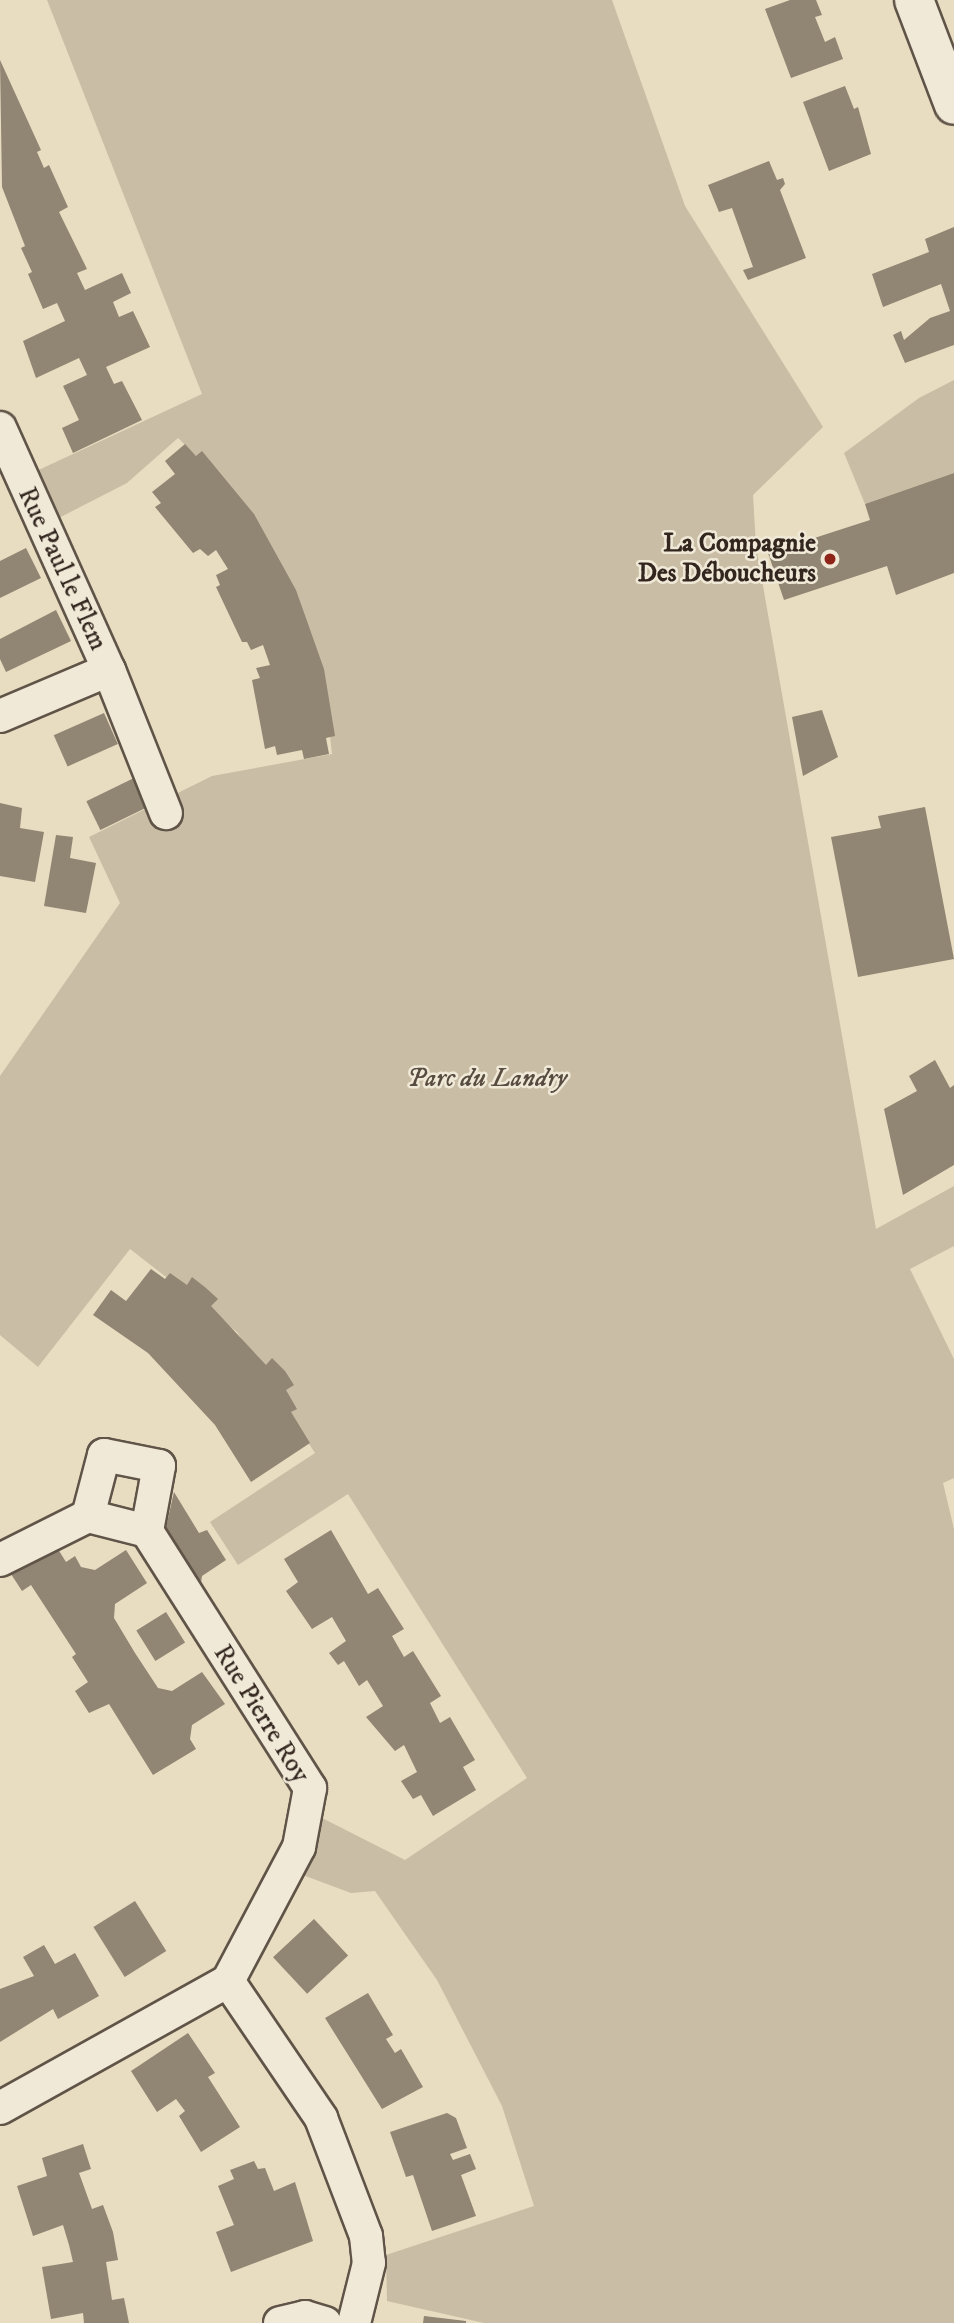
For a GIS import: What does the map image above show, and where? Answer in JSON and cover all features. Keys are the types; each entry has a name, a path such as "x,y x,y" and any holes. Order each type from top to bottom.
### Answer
{"main road":[{"path":"914,0 954,105"},
{"path":"942,0 954,33"}],"street":[{"name":"Rue Paul le Flem","path":"0,428 109,670 166,813"},
{"name":"Rue Paul le Flem","path":"0,716 109,670"},
{"path":"0,1560 88,1516 148,1531 159,1466 104,1455 88,1516"},
{"name":"Rue Pierre Roy","path":"148,1531 310,1788 299,1847 228,1981"},
{"path":"0,2108 228,1981 321,2118 361,2224 369,2263 355,2323"},
{"path":"280,2323 305,2318 325,2323"}],"green space":[{"name":"Parc du Landry","path":"47,0 612,0 685,206 823,427 753,495 756,546 876,1229 954,1186 954,1246 910,1269 954,1359 954,1478 943,1483 954,1529 954,2323 484,2323 387,2301 386,2255 534,2206 502,2106 437,1980 375,1891 351,1893 300,1874 322,1818 405,1860 527,1778 348,1494 238,1565 210,1522 315,1453 237,1332 130,1249 38,1367 0,1335 0,1076 120,903 89,837 212,776 332,754 325,691 238,498 178,438 127,483 49,523 30,474 202,394"},
{"path":"954,380 954,473 865,504 844,453 919,398"}],"building":[{"path":"790,0 816,0 822,15 815,17 825,42 835,37 843,59 791,78 765,9"},
{"path":"0,60 41,150 37,152 44,168 49,165 68,207 59,212 87,269 77,273 85,290 122,273 131,293 113,302 119,317 133,311 150,347 106,367 114,384 122,381 142,420 73,453 62,428 79,420 63,386 87,375 79,358 36,378 23,341 65,321 57,303 43,309 28,274 32,272 21,248 25,246 2,187"},
{"path":"845,86 854,109 858,107 871,154 829,171 803,102"},
{"path":"769,161 777,180 783,178 785,184 780,190 806,258 748,280 743,270 753,267 732,208 719,212 708,185"},
{"path":"954,227 954,345 905,363 893,335 901,331 904,340 930,318 950,311 941,284 883,307 872,274 929,252 925,239"},
{"path":"185,444 196,456 202,451 254,514 296,590 324,669 335,736 326,738 329,754 304,759 302,750 277,755 275,746 265,749 252,680 260,678 256,668 270,665 263,645 251,650 247,642 242,642 216,587 220,585 216,575 228,569 216,550 208,556 200,549 193,553 155,507 161,503 152,492 175,474 165,461"},
{"path":"954,473 954,573 896,595 887,566 784,600 768,553 870,520 865,504"},
{"path":"26,548 41,578 0,598 0,561"},
{"path":"56,610 71,641 6,672 0,659 0,639"},
{"path":"822,710 838,757 803,776 792,717"},
{"path":"104,713 118,744 68,766 54,735"},
{"path":"134,778 148,807 100,830 86,801"},
{"path":"0,803 22,808 20,828 44,832 35,882 0,876"},
{"path":"925,807 954,959 858,977 831,837 881,828 878,816"},
{"path":"56,835 73,837 70,858 96,863 86,913 44,906"},
{"path":"935,1060 950,1088 954,1085 954,1165 903,1195 884,1109 917,1091 909,1076"},
{"path":"151,1269 165,1279 170,1273 187,1285 192,1277 218,1299 211,1306 266,1365 272,1358 285,1371 294,1385 286,1390 297,1409 291,1412 310,1443 251,1482 215,1425 148,1353 93,1315 111,1290 126,1301"},
{"path":"174,1492 199,1533 207,1530 226,1560 202,1576 201,1583 166,1527"},
{"path":"331,1530 368,1594 378,1588 404,1629 392,1636 404,1657 413,1651 441,1696 430,1703 440,1723 450,1717 475,1760 463,1767 476,1790 433,1816 421,1795 413,1799 401,1781 417,1772 404,1745 395,1751 366,1717 383,1706 367,1680 359,1686 344,1661 338,1665 329,1653 346,1641 332,1617 312,1629 286,1591 298,1582 284,1559"},
{"path":"56,1546 66,1562 75,1556 81,1567 95,1570 126,1550 147,1583 115,1604 114,1618 135,1653 158,1688 172,1691 202,1672 225,1704 192,1725 190,1739 196,1749 153,1775 109,1704 89,1713 75,1691 88,1682 72,1657 76,1654 31,1585 22,1591 11,1574"},
{"path":"166,1612 185,1643 155,1661 136,1631"},
{"path":"135,1901 166,1951 125,1977 93,1927"},
{"path":"314,1919 348,1956 307,1994 273,1957"},
{"path":"44,1945 55,1964 75,1953 99,1996 58,2019 53,2009 0,2042 0,1989 34,1976 23,1957"},
{"path":"368,1993 393,2035 386,2039 395,2053 401,2049 423,2087 382,2109 325,2018"},
{"path":"188,2033 215,2073 208,2077 240,2127 201,2152 179,2116 185,2111 176,2099 157,2112 131,2071"},
{"path":"447,2113 456,2118 467,2148 450,2154 453,2160 470,2154 476,2169 461,2175 476,2216 432,2231 413,2175 406,2177 390,2132"},
{"path":"83,2144 91,2169 79,2173 92,2209 103,2205 113,2232 118,2260 106,2262 112,2300 124,2298 129,2323 84,2323 83,2313 51,2319 42,2267 73,2262 69,2245 63,2225 33,2236 17,2186 47,2176 42,2158"},
{"path":"254,2161 258,2169 265,2168 274,2191 295,2182 313,2241 231,2272 216,2232 234,2225 218,2186 234,2179 230,2170"},
{"path":"424,2316 466,2321 466,2323 423,2323"}],"place":[{"name":"La Compagnie Des Déboucheurs","path":"830,559"}]}
